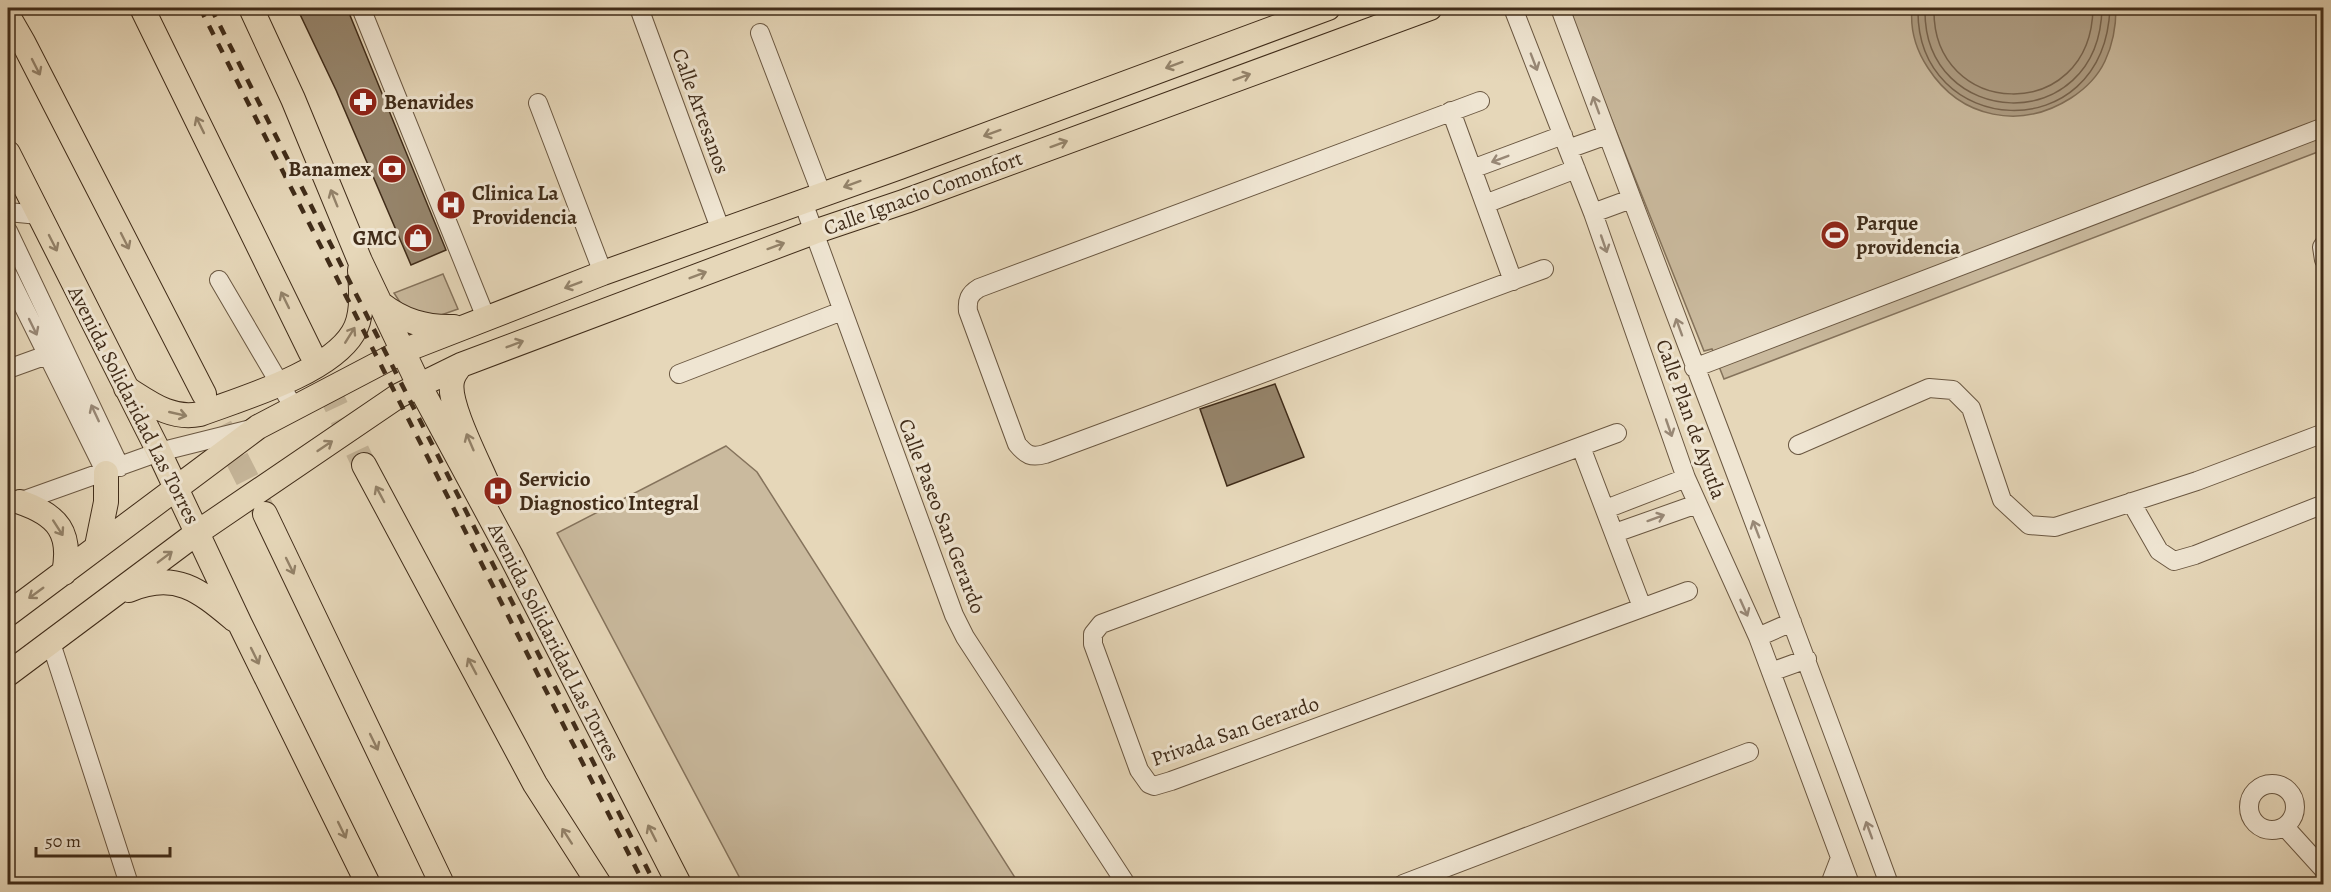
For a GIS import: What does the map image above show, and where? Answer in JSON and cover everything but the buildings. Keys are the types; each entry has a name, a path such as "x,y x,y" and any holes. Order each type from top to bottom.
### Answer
{"main road":[{"path":"142,8 311,353"},
{"name":"Avenida Solidaridad Las Torres","path":"251,8 293,99 360,261 419,385 511,556 679,885"},
{"name":"Calle Ignacio Comonfort","path":"8,614 258,427 403,351 603,273 1328,8"},
{"name":"Calle Ignacio Comonfort","path":"8,674 198,532 398,396 460,364 814,232 917,197 1430,8"},
{"path":"8,16 29,52 204,394"},
{"name":"Avenida Solidaridad Las Torres","path":"8,153 159,452 240,624 369,885"},
{"path":"126,388 168,412 187,417 280,384 326,361 336,354 354,332 360,312 360,261"},
{"path":"380,303 395,315 421,325 434,328 462,327"},
{"path":"460,364 452,378 452,390 457,410 502,521 511,556"},
{"path":"364,465 535,784 599,885"},
{"path":"97,546 113,470"},
{"path":"14,504 41,509 57,525 67,548 64,573"},
{"path":"265,514 442,885"},
{"path":"113,596 140,585 161,581 178,583 198,592 240,624"}],"street":[{"path":"361,8 486,318"},
{"name":"Calle Artesanos","path":"639,8 722,231"},
{"name":"Calle Plan de Ayutla","path":"1513,8 1593,213 1686,478 1758,637 1850,885"},
{"name":"Calle Plan de Ayutla","path":"1560,8 1694,368 1807,659 1889,885"},
{"name":"Calle Paseo San Gerardo","path":"760,33 812,198 814,232 954,615 970,644 1126,885"},
{"path":"1480,100 979,288 968,298 968,312 1017,444 1024,453 1031,456 1061,449 1544,269"},
{"path":"538,102 603,273"},
{"path":"1451,111 1513,281"},
{"path":"1694,368 2324,127"},
{"path":"1472,169 1565,142 1607,135"},
{"path":"1485,204 1576,170"},
{"path":"1593,213 1631,199"},
{"path":"8,213 39,216"},
{"path":"8,231 65,348 113,470"},
{"path":"2324,244 2322,248 2324,260"},
{"path":"8,275 47,356 113,470"},
{"path":"219,280 294,408"},
{"path":"679,374 842,311"},
{"path":"8,369 65,348"},
{"path":"1798,445 1929,388 1953,390 1971,408 2002,500 2030,525 2055,527 2197,481 2324,433"},
{"path":"14,504 159,452 258,427"},
{"name":"Privada San Gerardo","path":"1617,433 1101,624 1094,634 1093,644 1139,770 1149,784 1161,784 1688,591"},
{"path":"1581,447 1642,607"},
{"path":"1606,509 1686,478"},
{"path":"2131,502 2159,551 2174,561 2195,555 2324,504"},
{"path":"1615,533 1697,504"},
{"path":"1758,637 1792,622"},
{"path":"51,643 129,885"},
{"path":"1771,672 1807,659"},
{"path":"1402,885 1749,752"},
{"path":"2285,827 2324,870"},
{"path":"1830,885 1840,858"}],"shaded area":[{"name":"Parque providencia","path":"1567,8 2323,8 2323,150 1724,379 1712,349 1704,351"},
{"path":"443,274 458,309 427,320 407,313 394,293"},
{"path":"726,446 757,472 1019,884 743,884 557,533"}],"water":[{"path":"1912,8 2116,8 2115,28 2110,48 2102,67 2091,82 2071,98 2052,108 2032,114 2012,116 1993,114 1975,108 1957,99 1942,85 1928,68 1917,47 1912,24"}],"tunnel":[{"path":"311,353 364,465"},
{"path":"204,394 264,512"}],"railway":[{"path":"200,8 644,884"},
{"path":"211,8 655,884"}],"place":[{"name":"Benavides","path":"363,102"},
{"name":"Banamex","path":"392,169"},
{"name":"Clinica La Providencia","path":"451,205"},
{"name":"Parque providencia","path":"1835,235"},
{"name":"GMC","path":"418,238"},
{"name":"Servicio Diagnostico Integral","path":"498,491"}]}
